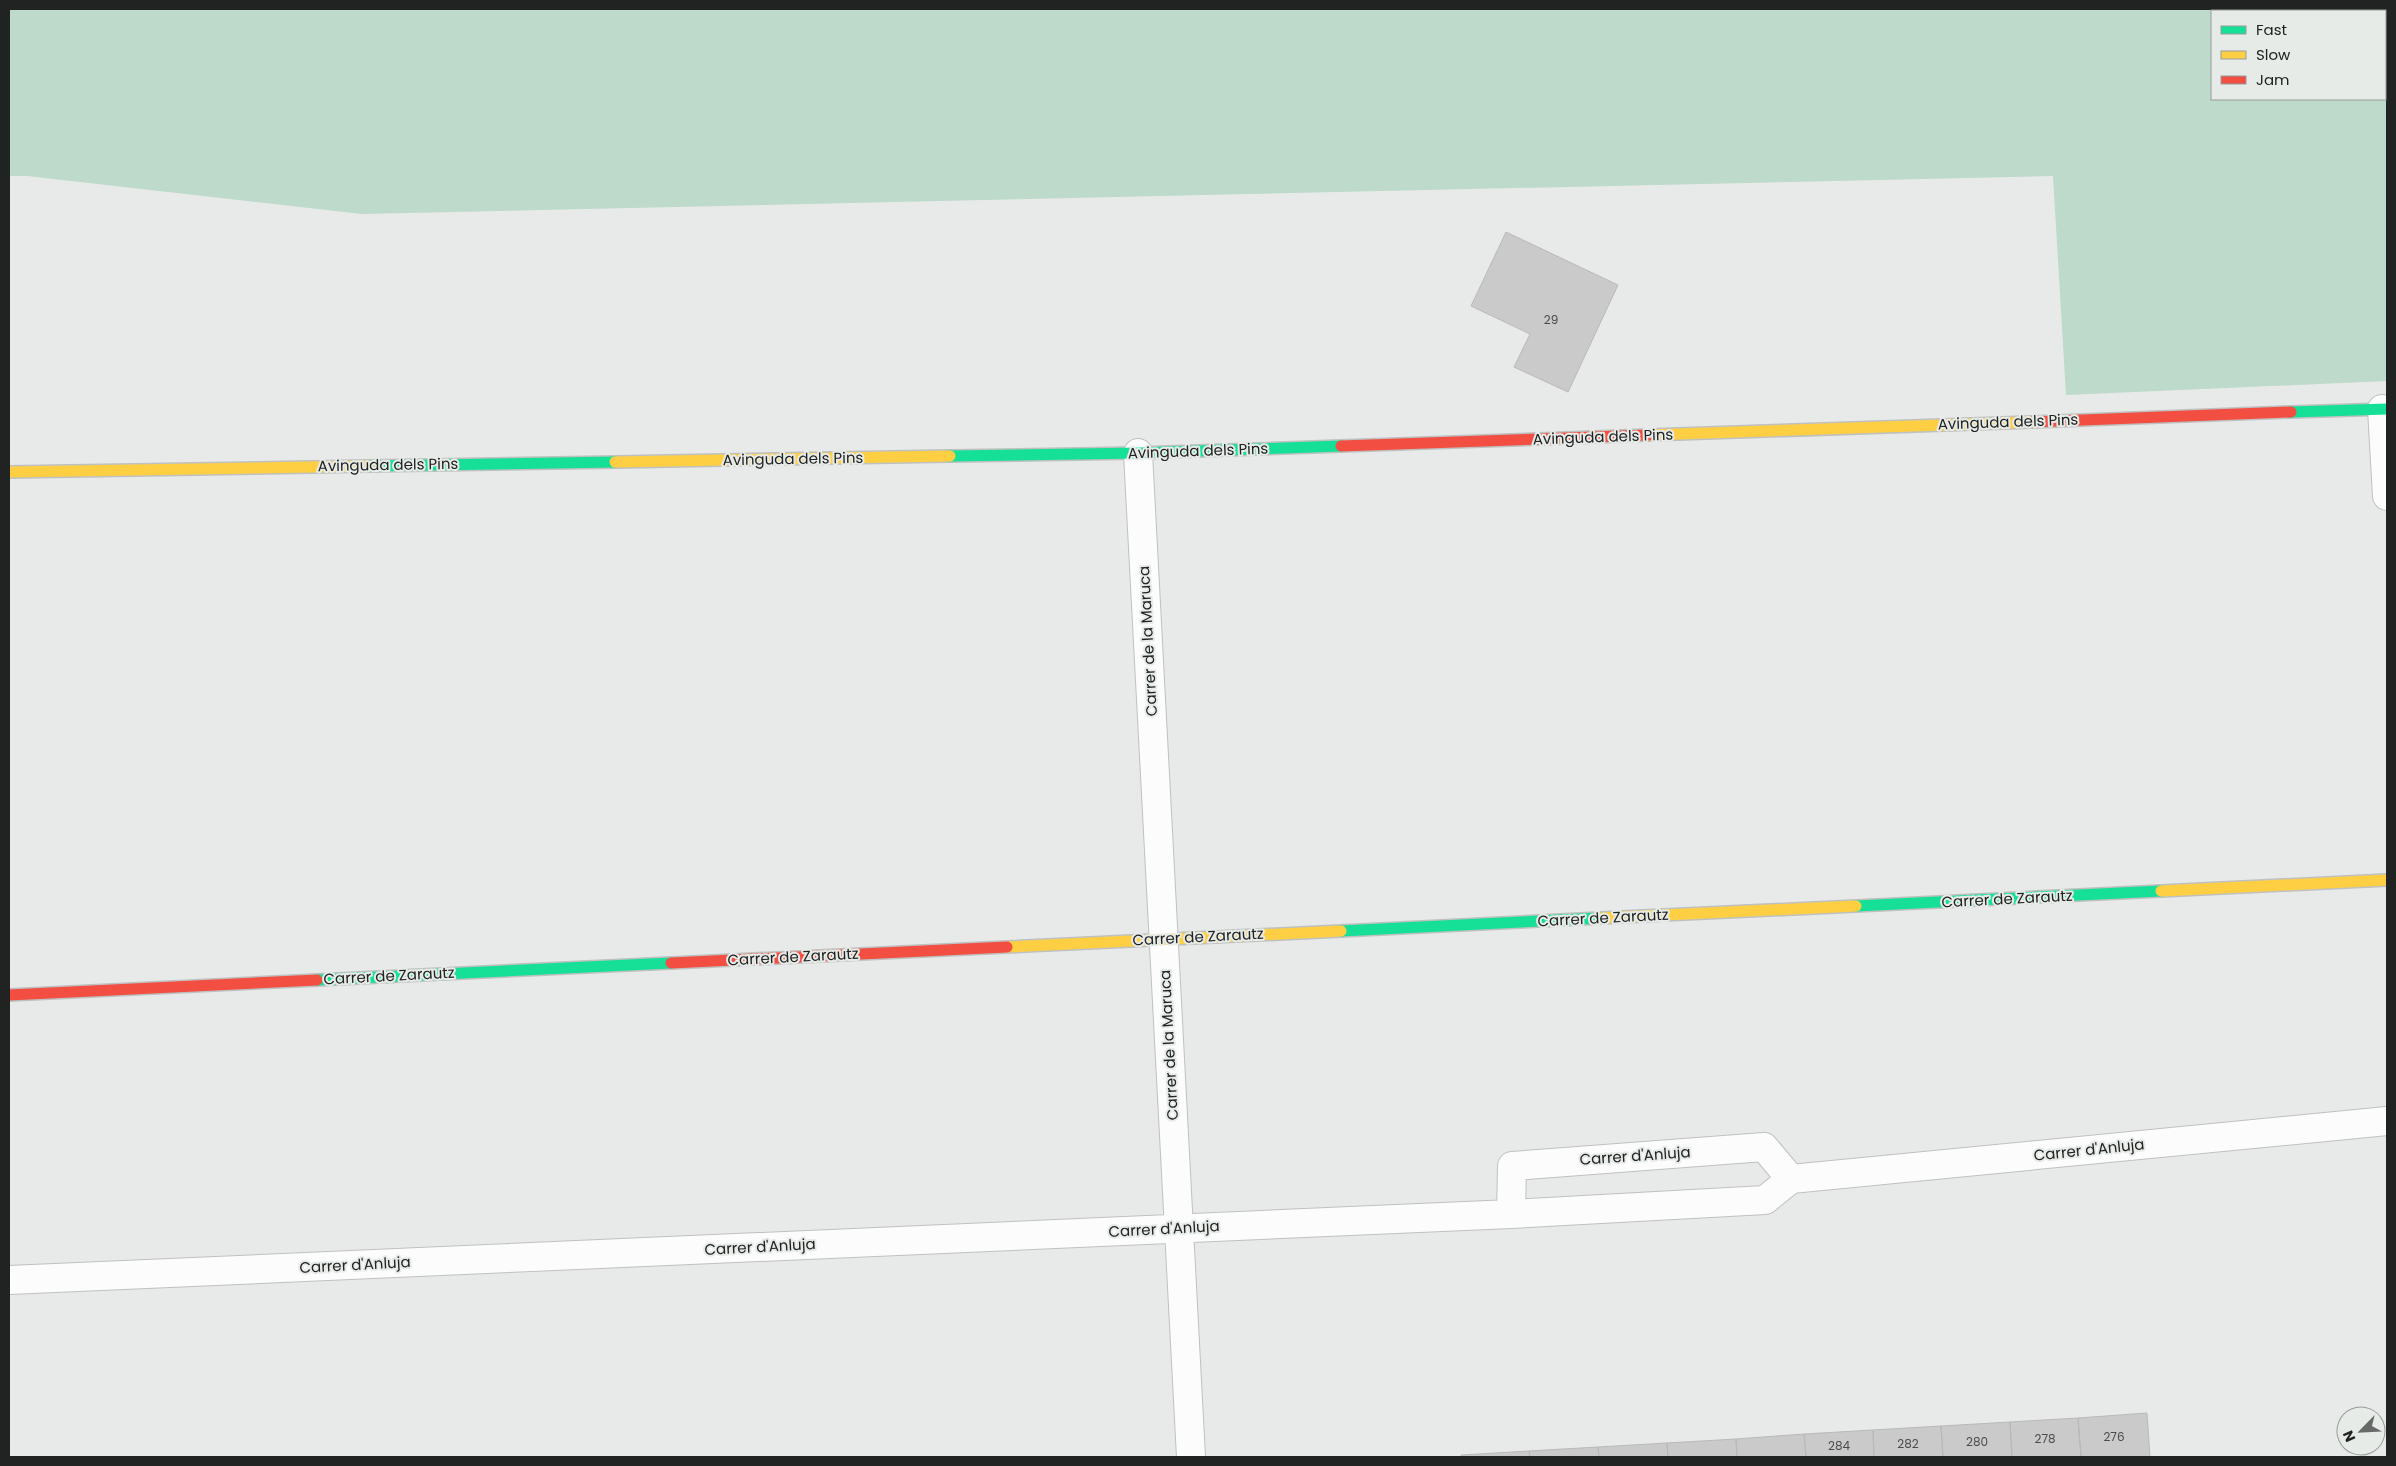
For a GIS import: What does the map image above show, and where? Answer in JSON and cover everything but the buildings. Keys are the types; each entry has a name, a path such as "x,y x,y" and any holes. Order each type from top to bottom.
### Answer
{"street":[{"name":"Avinguda dels Pins","path":"9,472 1138,453 2385,409"},
{"path":"2385,409 2387,496"},
{"name":"Carrer de la Maruca","path":"1138,453 1190,1457"},
{"name":"Carrer de Zarautz","path":"9,995 2387,880"},
{"name":"Carrer d'Anluja","path":"9,1280 1511,1214 1765,1200 1791,1179 2387,1121"},
{"name":"Carrer d'Anluja","path":"1511,1214 1512,1166 1764,1147 1791,1179"}],"green space":[{"path":"9,9 2387,9 2387,381 2066,395 2053,176 362,214 27,176 9,176"}],"traffic: fast":[{"path":"2291,412 2387,409"},
{"path":"950,456 1138,453 1341,446"},
{"path":"369,466 615,462"},
{"path":"1856,906 2161,891"},
{"path":"1341,931 1601,918"},
{"path":"317,980 671,963"}],"traffic: slow":[{"path":"1649,435 2032,422"},
{"path":"615,462 950,456"},
{"path":"9,472 369,466"},
{"path":"2161,891 2387,880"},
{"path":"1601,918 1856,906"},
{"path":"1007,947 1341,931"}],"traffic: jam":[{"path":"2032,422 2291,412"},
{"path":"1341,446 1649,435"},
{"path":"671,963 1007,947"},
{"path":"9,995 317,980"}]}
